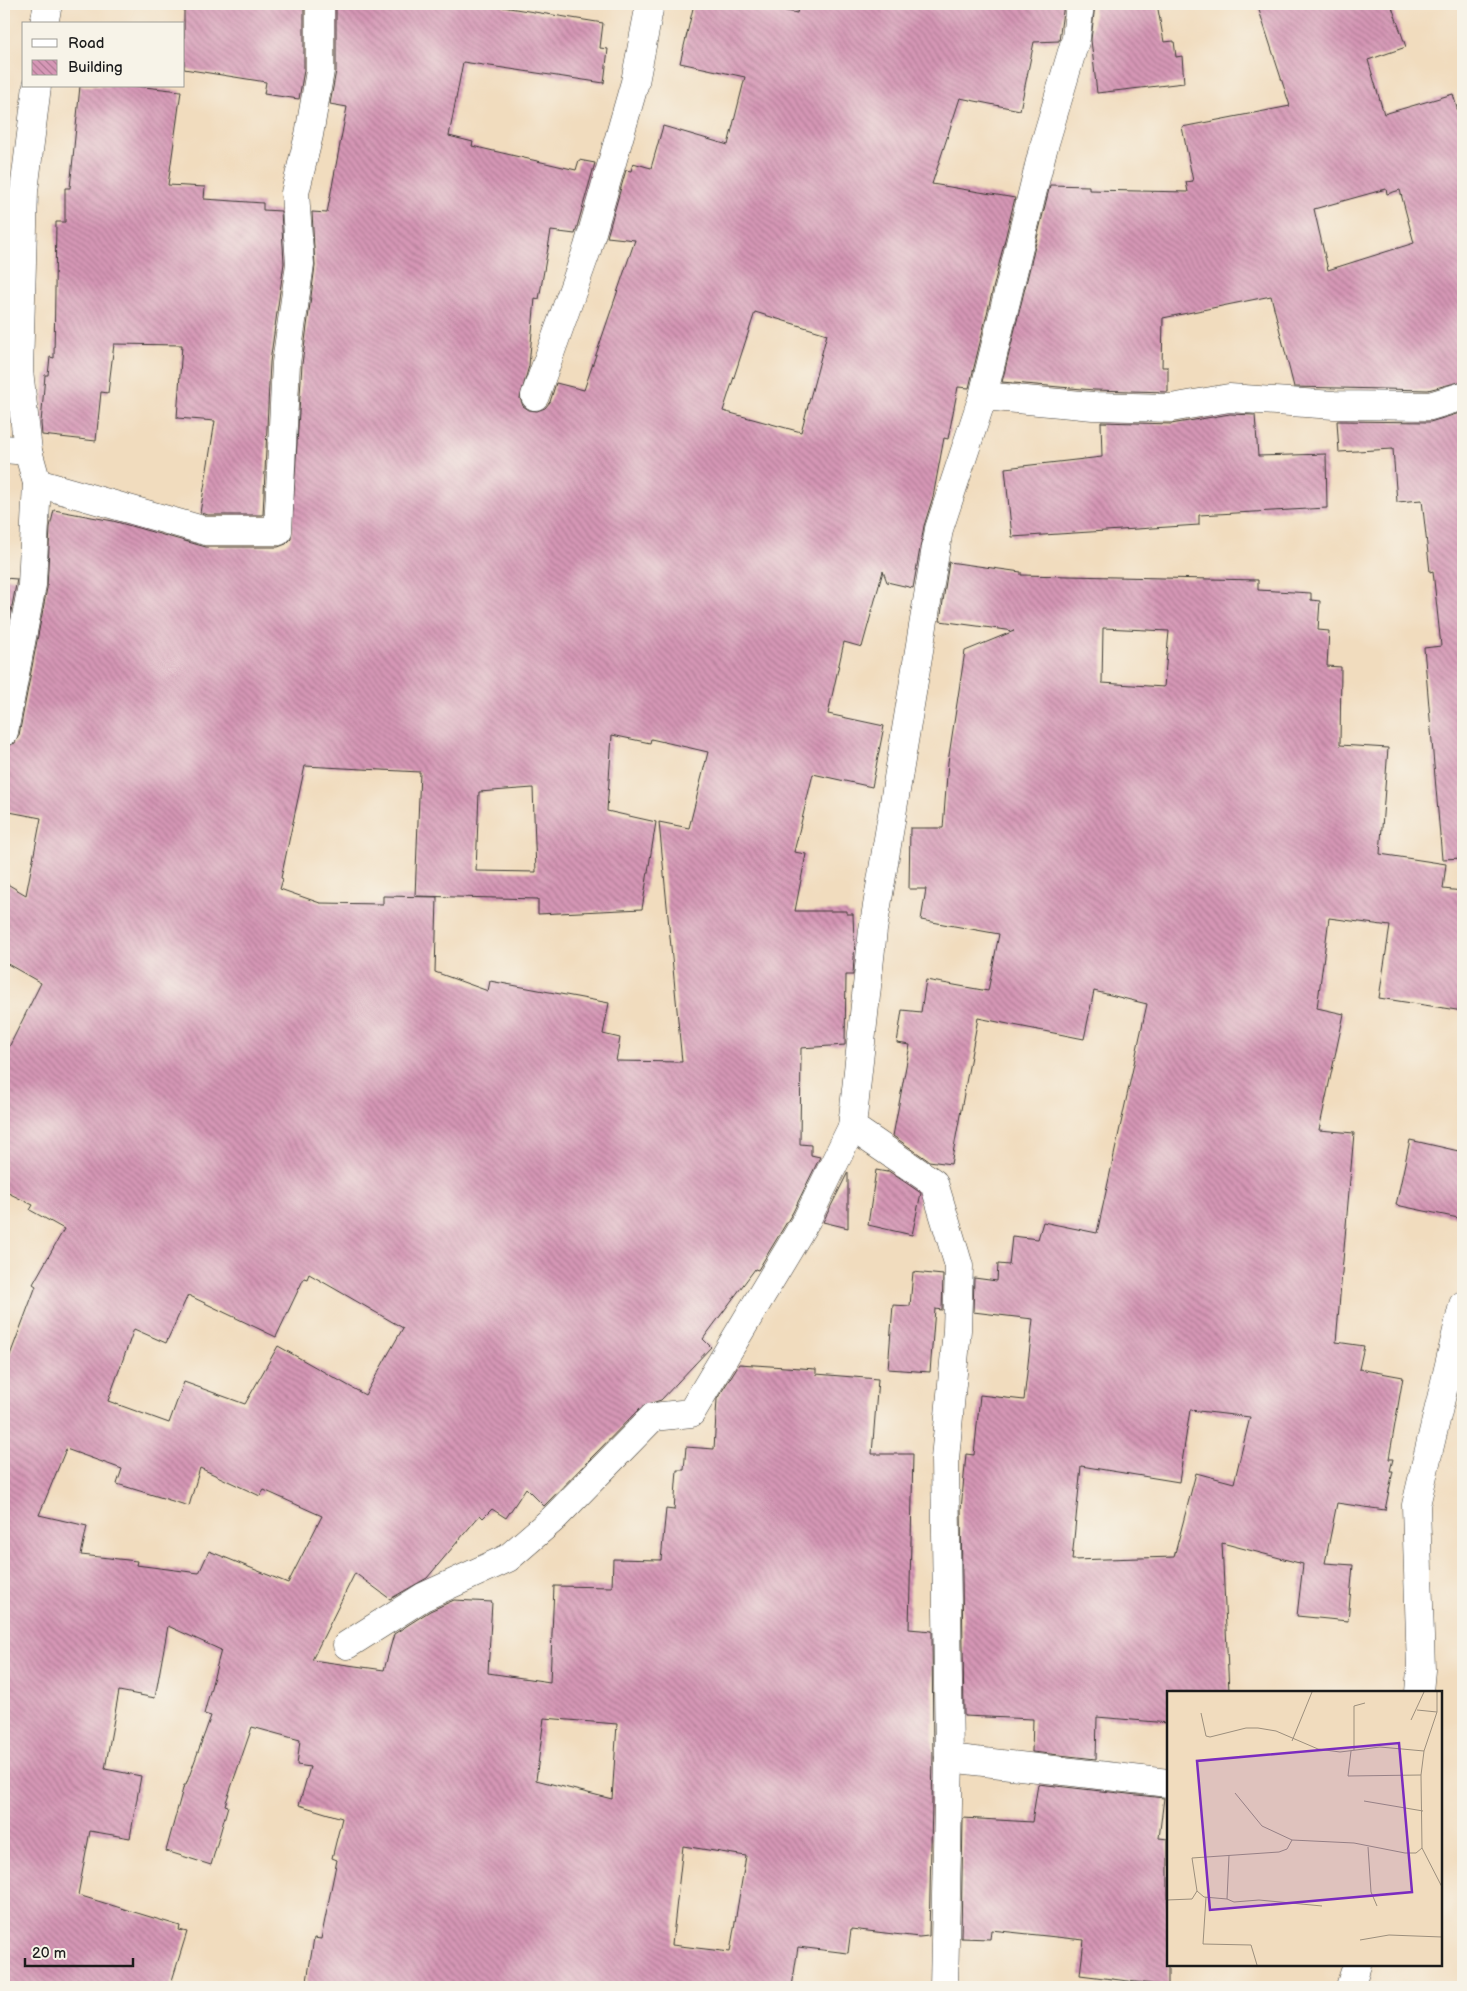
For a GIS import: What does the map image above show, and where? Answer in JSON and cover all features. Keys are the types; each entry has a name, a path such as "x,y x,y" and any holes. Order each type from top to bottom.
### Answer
{"street":[{"path":"44,22 48,4"},
{"path":"37,483 206,531 278,531 286,363 300,264 295,193 309,135 320,71 320,4"},
{"path":"535,396 587,250 635,82 650,4"},
{"path":"347,1645 423,1598 508,1558 553,1519 653,1417 691,1413 807,1219 852,1127 873,930 939,529 983,396 1042,153 1076,38 1080,4"},
{"path":"4,732 32,585 37,483 16,450 24,191 37,88"},
{"path":"983,396 1093,406 1172,408 1229,398 1334,405 1430,406 1463,396"},
{"path":"852,1127 934,1183 959,1266 957,1330 945,1459 949,1758 944,1987"},
{"path":"1419,1691 1421,1670 1416,1505 1463,1305"},
{"path":"949,1758 1167,1783"},
{"path":"1350,1987 1357,1966"}],"building":[{"path":"184,4 304,4 304,70 299,99 264,94 266,82 185,69"},
{"path":"336,4 504,4 503,7 603,23 600,48 608,49 604,83 463,62 449,136 473,142 472,146 576,170 579,160 595,163 575,234 551,231 539,299 535,298 529,366 520,398 523,406 529,410 537,411 545,408 550,402 556,383 584,390 635,240 607,237 626,170 631,171 633,163 651,168 663,126 728,145 745,77 680,63 694,4 752,4 797,13 799,4 936,4 966,8 966,4 1064,4 1059,41 1034,42 1020,110 960,98 932,184 1015,198 969,388 958,387 948,439 944,438 933,497 924,526 913,588 887,582 883,571 862,647 844,642 828,714 884,726 872,787 813,774 794,852 806,854 795,911 847,911 847,914 853,914 855,941 853,975 846,975 845,1045 801,1048 800,1144 811,1145 811,1155 820,1157 793,1212 758,1270 755,1269 703,1339 711,1347 661,1400 642,1406 544,1506 526,1488 506,1518 492,1509 483,1518 480,1515 427,1578 390,1599 355,1573 312,1660 384,1670 394,1634 430,1611 454,1600 492,1602 488,1673 550,1682 554,1586 612,1587 613,1559 661,1560 666,1509 674,1510 677,1470 684,1470 686,1447 714,1449 717,1399 739,1364 816,1369 816,1374 878,1379 872,1454 913,1454 909,1629 932,1631 933,1758 929,1936 919,1937 851,1929 848,1953 798,1947 792,1987 306,1987 314,1938 321,1939 337,1860 332,1858 342,1818 299,1805 310,1767 297,1765 300,1740 252,1727 225,1805 228,1806 211,1865 166,1851 184,1785 186,1785 211,1716 204,1714 221,1650 168,1626 155,1698 119,1691 105,1769 141,1776 130,1838 90,1831 78,1895 180,1926 179,1930 187,1932 170,1987 4,1987 4,1371 36,1286 33,1284 64,1229 30,1210 33,1205 4,1191 4,1057 41,983 4,962 4,882 26,895 41,818 4,811 4,747 15,743 19,735 47,588 50,527 54,510 113,521 206,547 278,547 286,544 291,539 302,364 315,266 312,212 327,213 347,107 330,104 336,71","holes":["755,312 827,334 801,432 723,411","612,735 650,743 651,739 708,752 689,828 659,822 682,1062 616,1061 620,1038 603,1034 609,1003 490,981 488,991 435,972 437,897 383,896 383,904 320,903 280,889 305,766 420,772 415,896 538,899 538,914 642,909 656,822 607,811","533,788 536,872 476,871 479,792","309,1274 403,1328 365,1395 278,1346 245,1404 184,1382 169,1423 108,1401 134,1329 166,1343 188,1295 276,1337 304,1278 307,1279","66,1449 122,1469 117,1484 189,1506 200,1468 260,1496 264,1490 322,1516 288,1583 209,1551 199,1573 136,1565 137,1561 81,1555 87,1526 39,1515","544,1718 617,1724 612,1799 536,1780","683,1846 746,1856 730,1952 672,1945"]},
{"path":"1095,4 1157,4 1164,42 1174,41 1176,57 1182,56 1184,83 1097,93 1091,40"},
{"path":"1257,4 1391,4 1406,47 1368,60 1384,114 1453,94 1463,129 1463,381 1428,390 1294,387 1271,296 1163,318 1162,367 1168,367 1168,392 1094,390 1002,382 1050,185 1089,186 1089,190 1188,192 1186,182 1193,181 1182,127 1290,106","holes":["1386,189 1387,194 1400,190 1414,243 1328,270 1314,209"]},
{"path":"80,88 153,88 181,91 168,185 205,187 204,199 263,203 263,210 281,211 284,263 270,362 263,515 208,515 200,513 215,421 177,418 182,345 114,344 108,393 101,392 96,441 42,435 41,423 45,375 48,375 50,357 54,358 56,222 65,222 65,188 70,188"},
{"path":"1463,412 1463,858 1442,859 1424,648 1441,646 1433,571 1430,572 1422,500 1397,502 1393,449 1339,452 1337,421 1430,422"},
{"path":"1230,414 1255,415 1258,456 1326,454 1327,508 1199,515 1199,525 1012,537 1005,468 1102,457 1101,422 1171,424"},
{"path":"949,562 1021,572 1021,575 1258,580 1258,590 1311,593 1311,600 1320,601 1318,630 1329,631 1327,666 1341,667 1340,745 1388,748 1380,854 1446,864 1443,889 1463,891 1463,1011 1379,998 1390,926 1329,918 1317,1008 1344,1014 1319,1130 1354,1133 1336,1342 1364,1346 1359,1369 1403,1377 1389,1459 1393,1459 1390,1471 1393,1471 1385,1510 1337,1503 1325,1563 1353,1565 1348,1621 1297,1616 1303,1564 1222,1543 1229,1691 1167,1691 1167,1723 1097,1717 1096,1759 1032,1752 1033,1719 964,1716 961,1510 966,1454 974,1455 980,1395 1024,1400 1033,1319 973,1312 974,1278 997,1281 998,1264 1009,1265 1012,1236 1038,1239 1043,1222 1097,1233 1147,1004 1094,991 1084,1039 978,1018 951,1164 929,1161 893,1136 910,1045 897,1043 902,1010 921,1012 926,980 988,991 999,934 921,920 926,889 909,889 910,828 943,828 948,762 965,651 1014,631 940,621","holes":["1103,628 1169,631 1164,687 1102,683","1190,1410 1250,1417 1234,1483 1196,1473 1174,1557 1072,1560 1081,1466 1179,1482"]},
{"path":"4,578 17,579 4,650"},
{"path":"1410,1140 1463,1152 1463,1219 1396,1205"},
{"path":"876,1170 887,1172 887,1170 921,1193 912,1235 868,1225"},
{"path":"848,1172 848,1228 823,1222"},
{"path":"913,1272 943,1275 942,1310 935,1309 930,1372 888,1369 893,1305 910,1306"},
{"path":"1038,1784 1164,1798 1159,1838 1167,1839 1168,1986 1080,1975 1084,1940 991,1930 990,1939 961,1938 963,1818 1032,1822"}]}
